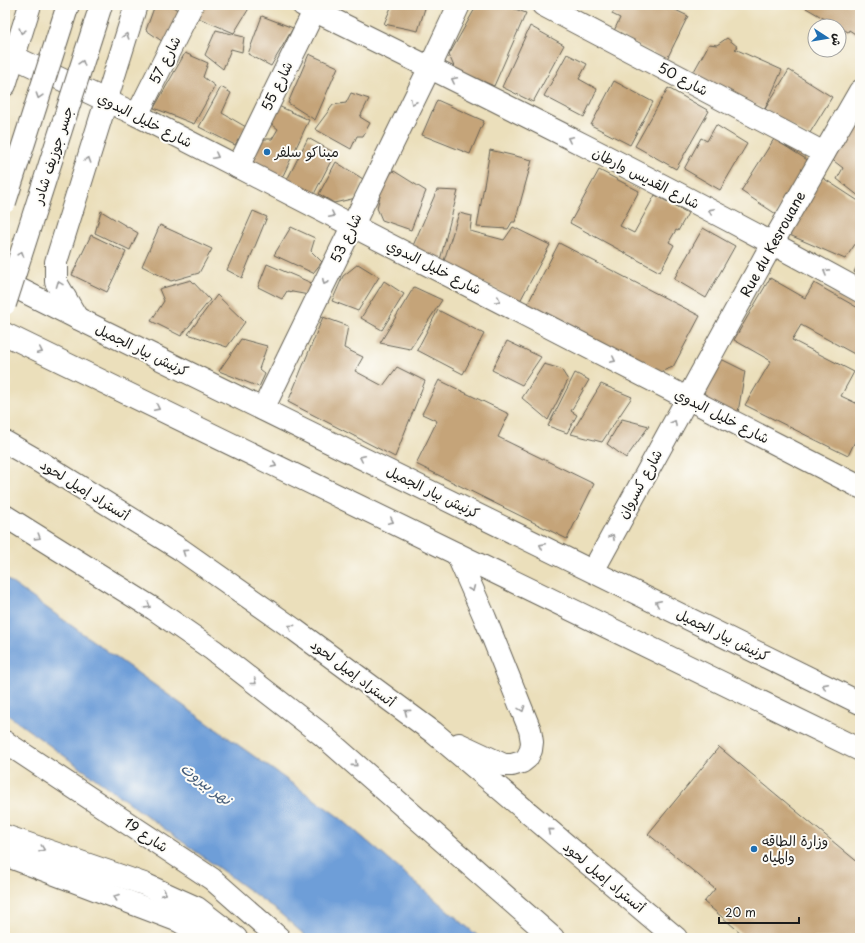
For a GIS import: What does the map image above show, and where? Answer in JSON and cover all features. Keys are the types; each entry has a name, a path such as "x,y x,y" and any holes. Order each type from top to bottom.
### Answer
{"main road":[{"path":"5,85 9,55 30,5"},
{"path":"5,202 68,5"},
{"name":"جسر جوزيف شادر","path":"5,304 101,5"},
{"path":"77,318 56,282 56,262 136,5"},
{"name":"شارع 57","path":"137,115 192,5"},
{"name":"شارع 53","path":"263,409 430,68 459,5"},
{"name":"شارع 50","path":"543,5 824,153"},
{"name":"شارع القديس وارطان","path":"311,7 773,242 860,291"},
{"name":"شارع 55","path":"238,167 311,7"},
{"name":"شارع خليل البدوي","path":"9,55 137,115 860,487"},
{"name":"Rue du Kesrouane","path":"688,398 773,242 860,91"},
{"name":"كرنيش بيار الجميل","path":"5,282 860,703"},
{"path":"5,334 860,750"},
{"name":"شارع كسروان","path":"593,571 688,398"},
{"name":"أتستراد إميل لحود","path":"5,442 180,549 289,625 433,732 676,938"},
{"path":"5,516 154,609 213,650 321,734 553,938"},
{"path":"433,732 504,765 512,765 522,762 527,758 531,750 532,742 530,730 514,687 457,554"},
{"name":"شارع 19","path":"5,742 212,879 279,938"},
{"path":"5,836 144,884 197,908 236,938"},
{"path":"5,855 179,920 204,938"}],"water":[{"name":"نهر بيروت","path":"5,578 339,817 480,938 308,938 275,909 5,713"}],"building":[{"path":"155,5 170,5 179,11 166,44 146,30"},
{"path":"202,5 251,5 234,33 196,17"},
{"path":"392,5 426,5 418,31 384,24"},
{"path":"477,5 504,5 526,13 494,86 455,69 449,55"},
{"path":"617,5 665,5 688,16 667,59 613,33 620,18 612,14"},
{"path":"808,5 860,5 860,37 849,30 847,31 847,18 823,18 806,8"},
{"path":"262,16 293,28 271,66 248,54"},
{"path":"530,26 564,45 533,102 502,87"},
{"path":"216,30 244,37 242,52 231,49 223,69 205,55"},
{"path":"727,38 738,47 735,49 782,70 765,109 718,89 693,73 709,44 717,45"},
{"path":"185,53 208,63 203,77 215,86 194,124 154,108"},
{"path":"309,54 338,67 315,120 288,103"},
{"path":"567,54 587,64 579,79 597,89 584,117 544,96"},
{"path":"789,70 832,97 808,136 765,109"},
{"path":"614,81 653,102 630,145 591,125"},
{"path":"221,87 231,93 222,113 246,127 235,145 199,127"},
{"path":"668,88 709,111 676,169 635,146"},
{"path":"351,93 369,99 360,117 370,123 363,136 357,136 351,149 315,129 333,105 346,103"},
{"path":"437,100 484,121 470,154 422,135"},
{"path":"274,104 309,120 281,180 252,164 260,139 272,139 278,129 265,119"},
{"path":"857,117 860,120 860,197 837,179 843,168 830,158"},
{"path":"716,125 747,144 720,190 684,169 701,138 707,141"},
{"path":"308,138 335,153 311,200 284,186"},
{"path":"774,139 809,161 776,214 741,191"},
{"path":"490,150 532,160 515,222 512,222 508,229 477,227"},
{"path":"336,162 363,179 356,198 334,203 319,194"},
{"path":"599,170 639,191 620,226 634,233 655,195 688,213 678,231 676,230 669,242 674,245 660,272 570,223"},
{"path":"394,171 426,191 411,230 382,220 377,208 385,177"},
{"path":"823,178 860,202 860,237 845,259 785,233"},
{"path":"437,190 458,191 439,264 412,248"},
{"path":"101,211 138,233 130,250 95,233"},
{"path":"253,211 267,217 242,278 227,270"},
{"path":"459,213 472,216 470,231 504,240 513,227 550,245 520,301 443,264"},
{"path":"160,225 212,249 199,273 171,281 142,266"},
{"path":"291,227 315,238 311,251 322,262 313,273 274,255"},
{"path":"703,228 735,246 706,298 674,279"},
{"path":"91,235 126,252 107,292 72,275"},
{"path":"559,243 700,316 673,367 652,375 525,309"},
{"path":"860,260 860,277 854,272"},
{"path":"267,264 314,284 309,295 287,291 282,299 258,287"},
{"path":"358,264 379,277 358,311 332,301 343,276"},
{"path":"770,278 805,298 814,283 860,309 860,357 801,325 792,340 854,372 841,396 860,405 860,431 848,456 745,405 771,361 734,340"},
{"path":"191,280 210,300 181,336 151,321 164,301 159,289"},
{"path":"384,281 404,294 382,330 361,318"},
{"path":"414,287 442,300 410,349 380,343"},
{"path":"217,295 245,322 227,347 188,334"},
{"path":"438,310 484,334 463,374 417,350"},
{"path":"323,317 348,326 344,348 363,357 355,371 383,386 397,367 425,381 395,457 288,402"},
{"path":"241,339 267,346 259,369 265,374 259,387 219,371"},
{"path":"507,341 541,357 522,385 492,370"},
{"path":"715,356 745,371 737,418 709,406 701,383"},
{"path":"544,364 561,369 568,380 548,420 522,398"},
{"path":"575,373 589,380 571,411 577,415 567,433 548,426"},
{"path":"439,380 509,414 498,437 594,484 567,539 416,464 437,421 422,414"},
{"path":"601,384 632,397 602,442 571,434"},
{"path":"622,419 649,426 626,458 607,444"},
{"name":"وزارة الطاقه والمياه","path":"719,747 860,864 860,938 747,938 704,902 715,889 648,834"}],"place":[{"name":"ميناكو سلفر","path":"267,152"},
{"name":"وزارة الطاقه والمياه","path":"754,849"}]}
